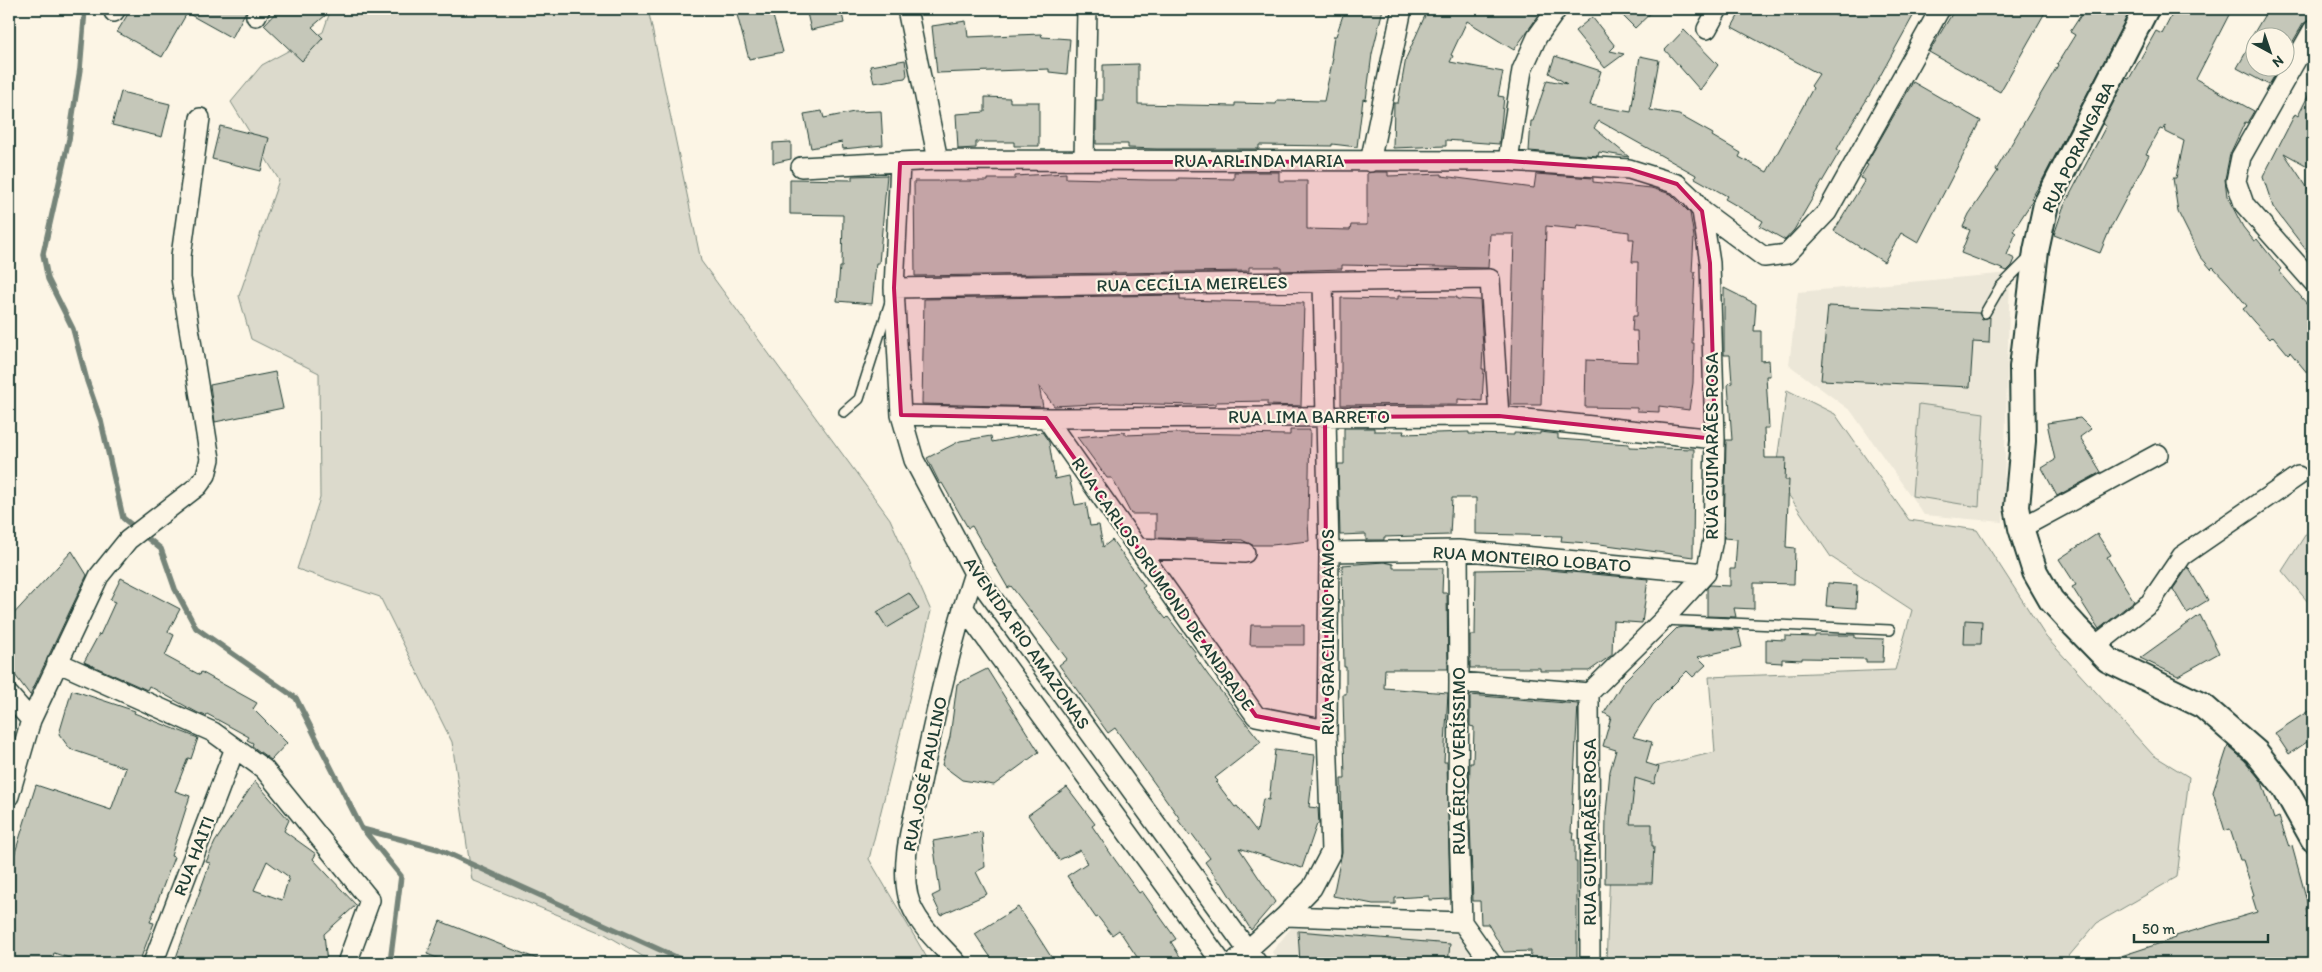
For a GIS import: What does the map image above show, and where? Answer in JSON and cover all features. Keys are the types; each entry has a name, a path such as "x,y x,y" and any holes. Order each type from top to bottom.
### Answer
{"street":[{"path":"907,9 938,160"},
{"path":"1084,160 1087,9"},
{"path":"1370,162 1402,9"},
{"path":"1508,161 1522,70 1536,37 1557,9"},
{"path":"1707,30 1718,9"},
{"name":"RUA ARLINDA MARIA","path":"801,167 938,160 1508,161 1629,169 1677,184 1702,211 1764,258 1787,254 1827,212 1940,9"},
{"name":"RUA PORANGABA","path":"2146,9 2046,204 2036,251 2022,367 2023,441 2017,507 2021,528 2035,572 2051,600 2094,646 2108,660 2203,706 2256,752 2284,787 2313,839"},
{"path":"2313,30 2241,157 2236,181 2244,204 2313,282"},
{"path":"9,796 31,720 99,576 128,540 198,486 206,475 210,459 181,278 181,256 200,118"},
{"name":"AVENIDA RIO AMAZONAS","path":"900,163 894,288 901,414 914,460 974,573 1253,957"},
{"name":"RUA GUIMARÃES ROSA","path":"1702,211 1710,263 1715,439 1713,540 1706,573"},
{"name":"RUA CECÍLIA MEIRELES","path":"894,288 1490,279 1499,416"},
{"name":"RUA GRACILIANO RAMOS","path":"1233,963 1253,957 1285,916 1312,888 1331,852 1327,730 1329,552 1323,282"},
{"name":"RUA LIMA BARRETO","path":"901,414 1046,418 1499,416 1715,439"},
{"name":"RUA CARLOS DRUMOND DE ANDRADE","path":"1046,418 1256,716 1327,730"},
{"path":"2021,528 2158,454"},
{"path":"2094,646 2150,603 2182,556 2298,476"},
{"path":"1138,548 1245,553"},
{"name":"RUA MONTEIRO LOBATO","path":"1329,552 1458,550 1706,573"},
{"name":"RUA ÉRICO VERÍSSIMO","path":"1458,550 1458,796 1462,922"},
{"name":"RUA JOSÉ PAULINO","path":"956,963 919,919 908,897 905,875 908,846 929,745 962,607 974,573"},
{"path":"1459,682 1590,693 1663,620 1706,573"},
{"name":"AVENIDA RIO AMAZONAS","path":"962,607 1222,963"},
{"path":"57,662 213,732 264,769 370,900 346,963"},
{"name":"RUA GUIMARÃES ROSA","path":"1590,693 1590,963"},
{"path":"9,695 31,720"},
{"name":"RUA HAITI","path":"153,963 235,748"},
{"path":"1285,916 1462,922 1491,963"}],"lane":[{"path":"1985,313 2000,287 2036,251"},
{"path":"844,412 859,399 894,288"},
{"path":"1663,620 1890,630"}],"highlighted area":[{"path":"1508,161 1629,169 1677,184 1702,211 1710,263 1715,439 1499,416 1325,417 1327,730 1256,716 1046,418 901,415 894,288 900,163"}],"shaded area":[{"path":"331,9 648,9 701,261 890,519 931,611 869,859 930,963 654,963 605,934 472,880 452,742 380,597 297,569 320,498 319,373 251,339 239,296 279,180 231,102 262,65 323,32"},
{"path":"2010,273 2003,522 1924,515 1851,411 1789,365 1798,292"},
{"path":"1787,390 1835,414 1909,520 1977,530 2046,637 2153,755 2189,777 2177,877 2097,923 2063,963 1606,963 1614,777 1715,752 1709,677 1895,670 1912,610 1831,557 1775,475"},
{"path":"1919,404 1984,413 1979,507 1912,496"},
{"path":"2313,523 2313,608 2282,571"},
{"path":"1291,928 1459,934 1479,963 1279,963 1272,952"}],"building":[{"path":"131,9 247,9 232,38 187,13 162,57 117,32"},
{"path":"279,9 333,9 312,27 323,38 302,61 264,25"},
{"path":"771,9 783,52 749,59 736,11"},
{"path":"824,9 841,9 844,23 811,30 807,13"},
{"path":"1345,9 1383,9 1372,54 1366,100 1363,99 1357,147 1332,144 1332,146 1259,145 1259,149 1157,149 1128,148 1128,144 1096,144 1096,100 1103,100 1103,65 1138,64 1138,104 1235,106 1235,103 1276,104 1277,100 1324,101 1333,58 1331,57 1334,36 1336,36"},
{"path":"1428,9 1543,9 1514,50 1467,21 1451,55 1453,56 1450,62 1503,72 1498,96 1504,97 1499,144 1446,140 1446,146 1393,148 1394,103 1398,103 1406,58"},
{"path":"1616,9 1655,9 1635,28"},
{"path":"1742,9 1824,9 1837,16 1841,9 1917,9 1837,149 1840,151 1794,230 1785,240 1760,226 1763,221 1725,199 1727,196 1695,178 1696,175 1599,121 1594,128 1629,157 1599,152 1598,156 1529,151 1531,121 1533,121 1547,80 1567,84 1549,73 1555,56 1601,71 1590,105 1631,112 1640,56 1659,60 1650,110 1679,115 1713,134 1712,136 1741,153 1739,157 1767,172 1819,74 1732,27"},
{"path":"1955,9 2047,9 2000,92 1929,52"},
{"path":"2085,9 2131,9 2031,199 2033,200 2013,231 2016,233 2007,255 2015,259 2012,266 2007,271 1961,253 1970,230 1963,227 1969,214 1998,171 1996,170 2075,35 2070,32"},
{"path":"2175,9 2232,9 2196,79 2254,111 2247,123 2245,122 2230,154 2225,179 2227,196 2243,227 2254,241 2257,239 2281,269 2279,271 2313,311 2313,380 2290,352 2288,354 2273,336 2270,339 2254,322 2243,309 2247,306 2229,284 2213,267 2211,269 2200,256 2178,212 2173,178 2176,178 2184,141 2166,132 2165,125 2163,130 2160,129 2146,154 2149,155 2110,229 2100,253 2054,235 2063,208 2106,126 2102,124 2126,78 2129,79 2156,31 2162,34"},
{"path":"2268,9 2313,9 2310,19 2303,24 2294,40 2294,28 2257,28"},
{"path":"1592,17 1615,46 1610,51 1624,54 1605,68 1575,31"},
{"path":"966,21 968,37 1041,34 1042,37 1070,39 1067,74 1049,72 1049,69 937,73 932,26"},
{"path":"1684,30 1718,65 1700,90 1665,50"},
{"path":"2244,56 2244,72 2237,68"},
{"path":"905,60 907,75 905,78 874,83 870,66"},
{"path":"2256,78 2273,78 2269,85"},
{"path":"1913,82 1981,121 1918,243 1901,233 1884,262 1834,231 1865,180 1860,178 1868,165 1866,164"},
{"path":"2313,86 2313,169 2284,153 2313,196 2313,259 2273,207 2263,177 2295,114 2298,116"},
{"path":"121,92 170,104 162,137 112,125"},
{"path":"985,97 1010,98 1010,102 1039,102 1039,146 1014,146 1014,142 976,142 976,148 958,149 956,114 985,112"},
{"path":"822,111 824,118 854,112 881,111 883,145 843,149 842,142 811,148 804,114"},
{"path":"220,126 269,138 261,171 212,159"},
{"path":"791,142 791,159 773,163 773,143"},
{"path":"1234,172 1279,172 1279,181 1307,181 1307,229 1350,230 1351,225 1367,225 1367,173 1374,172 1388,172 1388,176 1442,174 1442,176 1534,188 1536,174 1593,178 1593,182 1651,188 1671,194 1690,213 1694,237 1692,272 1695,272 1692,343 1694,343 1693,383 1689,410 1659,406 1659,412 1637,411 1637,408 1585,407 1586,360 1638,362 1637,331 1632,331 1633,316 1637,316 1638,262 1632,262 1634,239 1629,239 1629,232 1578,225 1577,229 1546,226 1541,405 1510,405 1514,234 1490,234 1488,268 1342,265 1342,269 1281,271 1281,267 1249,267 1249,271 915,276 914,181 988,181 988,179 1015,179 1015,176 1066,173 1066,178 1149,180 1178,180 1178,178 1234,179"},
{"path":"887,175 879,263 876,263 872,304 837,301 840,267 842,267 843,215 790,214 790,179 852,180 852,176"},
{"path":"1724,288 1756,304 1754,331 1761,331 1761,361 1769,360 1770,376 1766,376 1769,428 1764,428 1765,458 1786,458 1785,480 1789,480 1786,547 1795,548 1794,584 1754,583 1754,609 1734,608 1736,617 1707,616 1707,588 1710,585 1730,586 1730,569 1735,569 1737,539 1724,538 1726,440 1732,440 1728,384 1732,383 1730,355 1724,355"},
{"path":"1180,295 1180,300 1304,303 1301,406 1267,405 1267,401 1216,402 1216,404 1196,405 1113,403 1054,406 1039,386 1043,407 922,404 924,299"},
{"path":"1398,296 1457,297 1457,299 1480,300 1483,347 1482,369 1484,369 1482,401 1458,399 1458,404 1341,405 1341,298 1398,299"},
{"path":"1828,306 1979,313 1982,319 1990,317 1989,343 1973,342 1970,387 1821,380"},
{"path":"275,372 283,408 215,422 210,385"},
{"path":"2080,418 2091,429 2080,437 2101,472 2057,496 2042,468 2055,460 2047,423"},
{"path":"1344,428 1404,431 1403,434 1469,432 1469,434 1514,435 1514,433 1540,434 1540,432 1558,434 1558,439 1629,444 1629,447 1694,449 1693,557 1600,544 1561,541 1562,536 1476,534 1476,498 1452,498 1450,535 1384,537 1384,540 1366,540 1366,534 1340,535 1338,464 1344,464"},
{"path":"1290,430 1310,430 1309,541 1272,545 1252,545 1242,540 1156,538 1156,514 1131,514 1112,478 1107,478 1077,437 1125,432 1125,435 1178,433 1290,435"},
{"path":"1042,432 1049,442 1055,479 1069,476 1075,505 1086,503 1090,526 1099,525 1103,547 1112,540 1145,586 1142,588 1196,653 1194,655 1208,675 1261,742 1215,778 1235,807 1237,806 1257,832 1263,799 1269,800 1275,750 1315,755 1309,807 1318,808 1319,824 1317,824 1302,868 1239,848 1275,902 1251,930 1221,882 1205,862 1210,858 1192,834 1190,836 1178,820 1180,819 1115,728 1108,733 1059,665 1067,659 1011,586 1008,588 972,526 968,528 942,483 940,484 927,458 960,441 991,436 992,442"},
{"path":"2097,534 2111,555 2107,557 2134,601 2099,629 2072,587 2076,585 2059,559"},
{"path":"72,551 87,575 30,695 9,667 9,619"},
{"path":"1384,562 1393,564 1393,568 1443,568 1442,593 1447,593 1448,669 1385,669 1384,688 1448,693 1444,762 1447,762 1450,899 1429,900 1429,896 1395,898 1395,904 1373,904 1333,896 1342,852 1341,779 1345,779 1343,694 1346,694 1346,667 1344,667 1342,565"},
{"path":"2188,567 2208,600 2187,613 2173,589"},
{"path":"1537,569 1648,579 1642,623 1613,621 1612,655 1589,671 1540,671 1540,668 1470,668 1470,635 1475,635 1476,570"},
{"path":"121,578 180,609 168,632 174,635 165,656 200,675 201,672 257,703 253,709 287,743 271,760 252,746 253,743 247,740 249,737 207,714 206,716 198,713 149,686 147,690 84,662 100,635 115,602 110,600"},
{"path":"1828,583 1857,585 1856,608 1826,606"},
{"path":"909,593 919,609 887,628 877,612"},
{"path":"2200,615 2219,653 2178,676 2140,658"},
{"path":"1965,620 1982,621 1981,644 1964,644"},
{"path":"1251,625 1304,625 1304,645 1250,645"},
{"path":"1677,628 1738,630 1742,647 1698,657 1706,665 1693,677 1687,671 1653,705 1633,737 1652,742 1646,763 1659,767 1654,784 1635,778 1630,824 1652,824 1652,846 1654,846 1652,883 1605,883 1606,813 1610,771 1616,750 1603,746 1611,717 1604,713 1623,682"},
{"path":"1815,635 1855,635 1855,638 1884,639 1883,662 1866,662 1866,659 1802,658 1802,660 1782,659 1782,663 1766,662 1766,639 1785,640 1785,636 1815,637"},
{"path":"987,669 1039,752 994,785 962,780 942,765 950,737 957,684"},
{"path":"72,690 135,711 134,713 198,738 191,759 188,758 175,791 190,796 171,856 174,857 150,922 154,923 139,963 84,963 54,953 51,963 9,963 9,872 36,785 111,810 126,768 70,749 59,734"},
{"path":"1470,695 1578,704 1571,833 1574,833 1575,862 1577,862 1577,963 1530,963 1531,951 1504,952 1488,924 1481,924 1480,901 1473,901 1469,796 1470,763 1473,763 1474,727 1470,726"},
{"path":"2313,708 2313,738 2289,754 2275,733"},
{"path":"2228,746 2245,761 2262,782 2274,819 2279,817 2289,847 2292,846 2309,908 2306,908 2313,963 2109,963 2109,960 2176,938 2176,936 2257,912 2252,896 2254,895 2243,860 2240,860 2230,829 2225,831 2213,792"},
{"path":"255,781 289,820 284,831 316,854 313,859 356,905 324,934 327,963 174,963 210,863 206,862 215,842","holes":["267,861 289,877 282,900 254,890"]},
{"path":"1067,787 1095,824 1092,826 1113,857 1139,893 1142,891 1176,939 1171,942 1184,963 1141,963 1119,930 1112,935 1098,917 1096,918 1067,876 1087,863 1080,850 1059,860 1028,815"},
{"path":"982,832 985,867 976,872 987,894 941,915 932,896 940,892 933,841"},
{"path":"1018,907 1055,963 995,963 975,934"},
{"path":"440,921 545,962 450,963 442,960 427,954"},
{"path":"1298,931 1450,944 1448,963 1300,963"}],"waterway":[{"path":"85,9 80,69 69,139 43,254 48,279 73,329 87,381 101,421 123,518 161,549 175,589 196,628 296,698 362,829 438,849 689,963"},
{"path":"363,829 401,876 390,963"}]}
